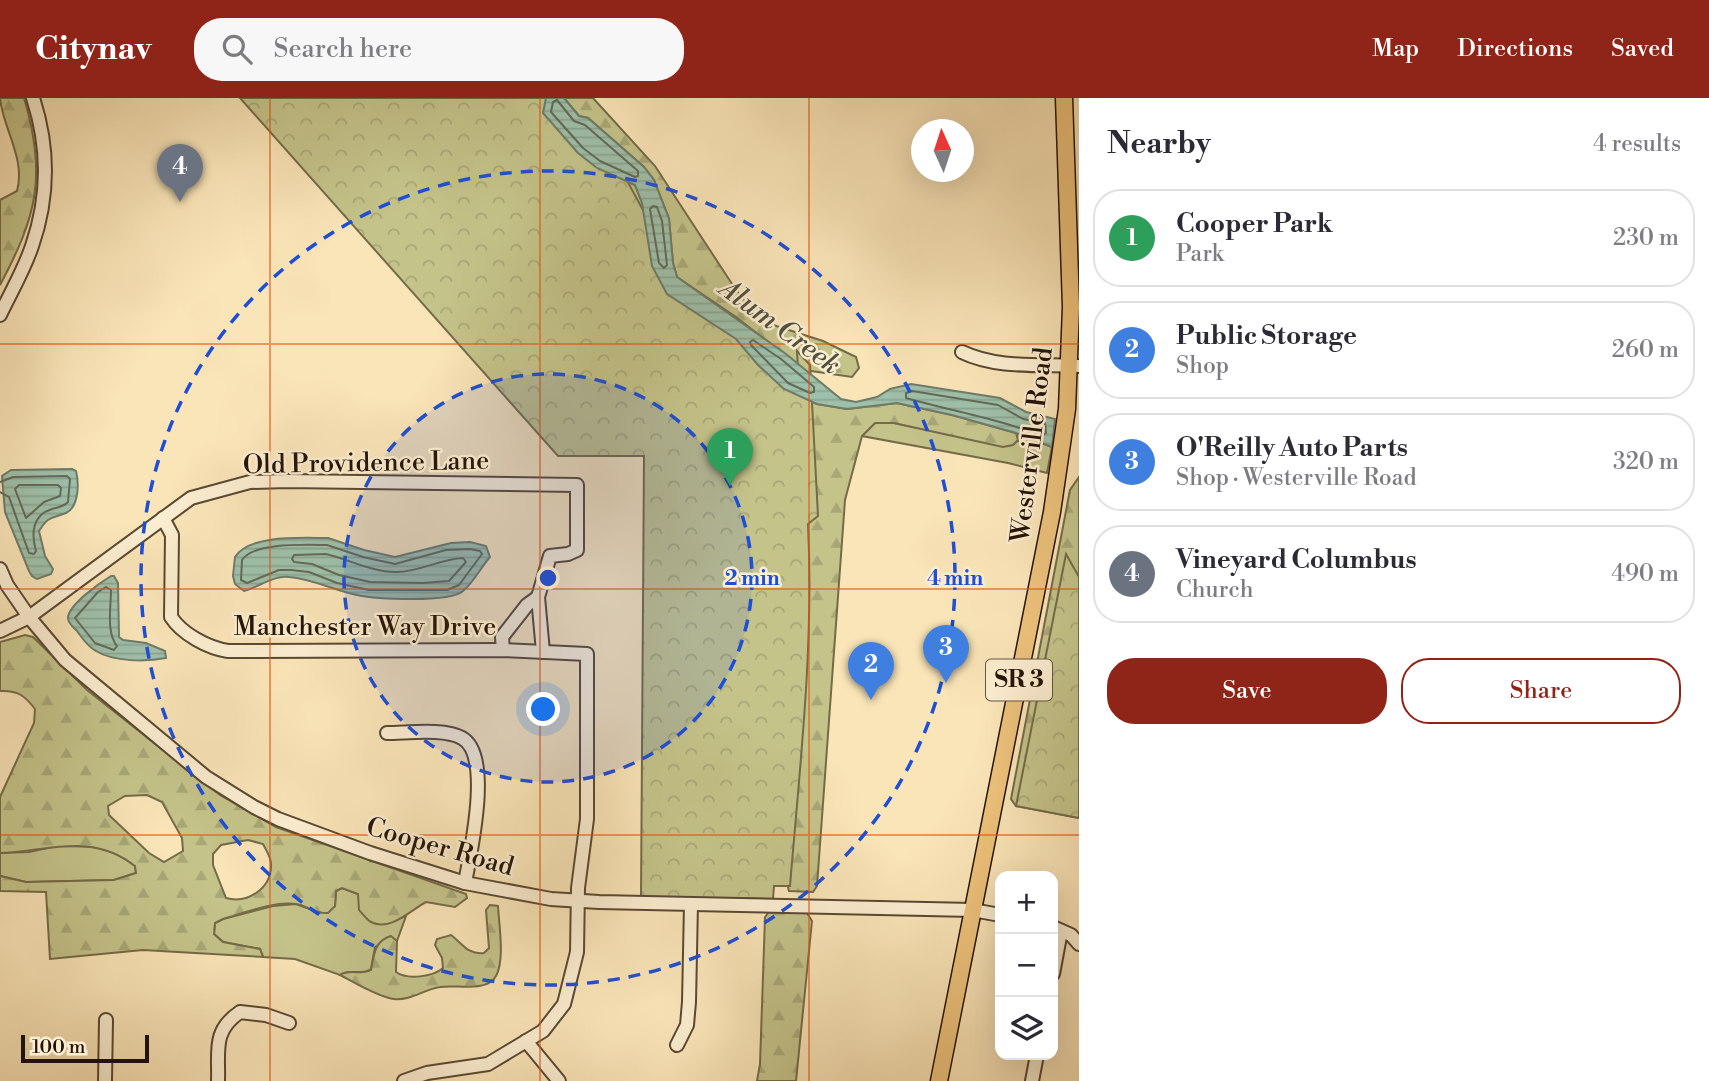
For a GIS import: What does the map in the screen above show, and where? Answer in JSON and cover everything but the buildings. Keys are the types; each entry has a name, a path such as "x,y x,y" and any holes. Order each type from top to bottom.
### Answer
{"main road":[{"name":"Westerville Road","path":"939,1081 1052,512 1074,366 1075,321 1069,275 1064,98"}],"street":[{"path":"0,314 32,246 45,190 43,130 33,98"},
{"path":"1069,275 1079,292"},
{"path":"962,352 977,359 994,362 1074,366"},
{"name":"Old Providence Lane","path":"0,631 29,617 191,498 250,482 577,485 577,550 550,556 538,597"},
{"name":"Manchester Way Drive","path":"163,518 172,535 171,617 177,626 214,649 503,650 587,654 587,819 578,901"},
{"name":"Cooper Road","path":"0,569 7,585 29,617 65,660 206,777 278,819 370,853 487,889 578,901 973,910 995,914"},
{"path":"503,650 502,637 527,605 538,597"},
{"path":"538,597 543,652"},
{"path":"387,733 449,733 464,738 474,750 477,765 477,815 465,883"},
{"path":"404,1081 426,1073 488,1065 543,1031 556,1017 569,990 577,952 578,901"},
{"path":"677,1045 687,1025 691,904"},
{"path":"1058,929 1072,935 1079,944"},
{"path":"218,1081 219,1035 226,1021 240,1012 266,1015 289,1023"},
{"path":"105,1081 106,1020"},
{"path":"526,1041 559,1081"},
{"path":"1031,1081 1036,1060"}],"green space":[{"path":"0,98 24,98 35,150 36,173 30,216 23,238 0,285 0,200 17,191 19,167"},
{"path":"240,98 555,98 612,153 650,223 668,276 798,370 797,351 810,365 818,516 808,524 809,615 805,705 790,886 774,886 773,899 641,897 644,456 558,456"},
{"path":"564,98 593,98 655,166 734,287 757,316 767,323 823,341 856,357 859,368 852,377 804,370 736,317 677,277 669,219 654,180 644,167 588,118 579,116"},
{"path":"597,168 635,185 642,202 652,266 784,389 817,404 847,409 897,403 1016,433 1018,440 1013,445 1003,447 894,423 875,423 862,436 845,500 817,886 813,892 789,891"},
{"path":"875,423 894,423 1003,446 1018,441 1016,433 1052,447 1047,473 1008,463 862,436"},
{"path":"1079,477 1079,818 1016,806 1011,799 1070,490"},
{"path":"1066,554 1079,577 1079,818 1016,806"},
{"path":"25,635 33,637 87,690 220,795 276,827 466,894 467,898 455,907 426,902 400,919 378,924 369,921 359,910 358,894 342,888 336,891 335,906 328,913 296,904 278,904 215,923 214,934 223,942 260,949 263,957 143,950 50,959 46,892 0,891 0,876 26,882 114,880 136,873 135,866 103,849 86,846 0,853 0,797 34,723 35,709 20,695 0,691 0,642","holes":["147,795 162,802 182,838 183,851 164,862 149,853 109,815 108,806 125,796","248,840 263,844 270,859 270,873 263,887 250,896 242,899 226,898 213,865 213,854 221,845"]},
{"path":"57,846 107,850 135,866 136,873 114,880 26,882 0,876 0,853 29,852"},
{"path":"342,888 358,894 385,924 406,916 397,941 391,937 375,947 371,969 367,971 340,975 295,959 263,957 260,949 223,942 214,934 215,923 223,919 273,906 296,904 320,913 335,906 336,891"},
{"path":"490,905 498,906 501,952 496,976 486,984 440,987 394,999 340,975 371,970 378,945 391,936 397,941 396,972 407,976 427,975 443,968 442,958 435,945 437,939 451,935 470,951 484,953 489,948 486,910"},
{"path":"769,912 807,913 812,921 796,1081 757,1081 760,1064 765,917"}],"water":[{"path":"546,98 564,98 579,116 588,118 644,167 654,180 669,219 677,277 786,354 841,399 856,402 911,384 1000,398 1026,412 1055,419 1052,447 1016,433 897,403 847,409 817,404 784,389 758,365 736,339 667,294 652,266 642,203 635,185 597,168 578,153 543,113"},
{"path":"72,469 77,476 76,500 70,510 48,520 39,531 45,556 53,569 51,574 37,579 29,571 5,512 2,476 11,470"},
{"path":"328,538 395,557 451,543 470,542 486,546 490,557 463,591 443,597 395,599 366,596 289,577 272,579 244,591 235,584 235,557 252,544 277,539"},
{"path":"114,576 118,583 119,637 146,643 165,651 166,658 130,660 103,655 90,647 70,623 68,618 73,607"}],"place":[{"name":"Vineyard Columbus","path":"180,202"},
{"name":"Cooper Park","path":"730,486"},
{"name":"O'Reilly Auto Parts","path":"946,683"},
{"name":"Public Storage","path":"871,700"}],"water label":[{"name":"Alum Creek","path":"780,327"}]}
